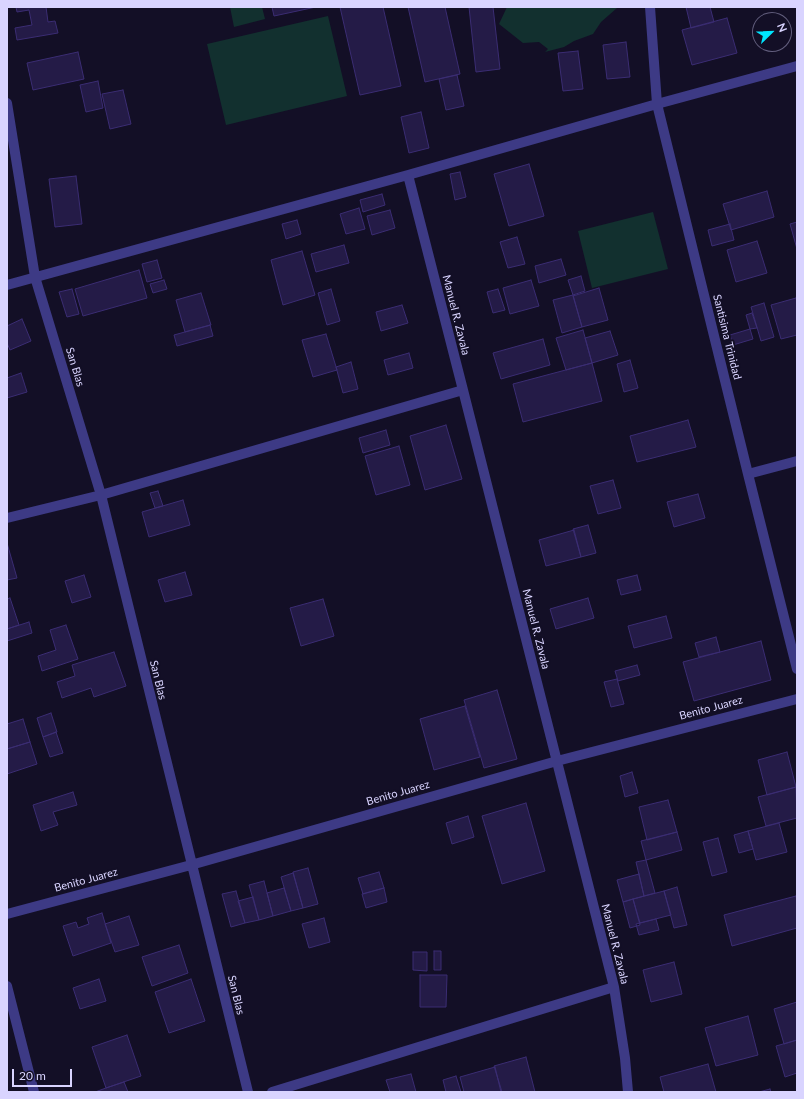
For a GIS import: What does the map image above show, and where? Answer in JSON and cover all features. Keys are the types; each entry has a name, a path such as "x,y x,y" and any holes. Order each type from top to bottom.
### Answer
{"street":[{"name":"Santisima Trinidad","path":"650,7 657,104 797,669"},
{"path":"7,285 797,66"},
{"name":"San Blas","path":"7,103 35,277 101,495 248,1092"},
{"name":"Manuel R. Zavala","path":"408,175 614,987 625,1058 628,1092"},
{"path":"7,518 101,495 463,390"},
{"path":"748,474 797,461"},
{"name":"Benito Juarez","path":"7,914 191,865 557,761 797,699"},
{"path":"7,986 34,1092"},
{"path":"272,1092 614,987"}],"green space":[{"path":"230,7 262,7 265,19 234,27"},
{"path":"507,7 617,8 601,22 593,34 574,41 564,47 545,52 548,49 539,42 523,43 499,24"},
{"path":"328,16 347,96 226,125 207,44"},
{"path":"653,212 668,269 592,288 578,231"}],"building":[{"path":"16,7 46,7 48,22 55,21 58,33 17,40 15,28 32,25 29,10 17,12"},
{"path":"272,7 316,7 274,16"},
{"path":"340,7 383,7 401,86 360,95"},
{"path":"408,7 445,7 460,74 425,82"},
{"path":"469,7 493,7 500,69 476,72"},
{"path":"686,7 710,7 714,22 691,28"},
{"path":"727,18 737,53 692,65 682,30"},
{"path":"626,42 630,77 607,79 603,45"},
{"path":"578,51 583,89 563,91 558,53"},
{"path":"78,52 84,79 33,90 27,63"},
{"path":"457,75 464,106 446,110 439,79"},
{"path":"98,81 103,108 86,112 80,85"},
{"path":"123,90 131,124 110,129 102,94"},
{"path":"421,112 429,148 409,153 401,117"},
{"path":"529,164 544,216 509,226 494,174"},
{"path":"460,172 466,197 455,200 450,174"},
{"path":"76,176 82,224 55,227 49,179"},
{"path":"767,191 774,217 731,230 723,204"},
{"path":"382,194 385,205 363,212 360,200"},
{"path":"359,208 365,229 346,234 340,214"},
{"path":"390,210 395,228 372,235 367,216"},
{"path":"297,220 301,234 286,239 282,224"},
{"path":"797,222 797,249 790,224"},
{"path":"730,224 734,240 712,246 708,230"},
{"path":"517,237 525,264 508,268 500,242"},
{"path":"757,241 767,273 736,282 727,250"},
{"path":"344,245 349,263 316,272 311,254"},
{"path":"302,251 315,295 283,305 271,260"},
{"path":"561,259 566,275 539,283 535,266"},
{"path":"157,260 162,278 147,282 142,264"},
{"path":"139,270 147,298 83,316 75,289"},
{"path":"581,276 585,291 573,295 568,280"},
{"path":"164,280 167,289 153,293 150,284"},
{"path":"531,280 539,306 510,314 503,288"},
{"path":"599,288 608,320 582,327 573,296"},
{"path":"72,289 79,314 67,317 59,292"},
{"path":"331,289 340,321 327,325 318,293"},
{"path":"498,289 505,310 493,313 487,292"},
{"path":"201,293 211,325 185,332 176,300"},
{"path":"573,295 582,327 562,333 553,300"},
{"path":"796,298 797,335 781,339 771,305"},
{"path":"764,303 774,337 761,341 751,307"},
{"path":"402,305 408,323 381,331 376,312"},
{"path":"752,313 757,328 750,329 746,315"},
{"path":"22,319 31,341 10,350 7,343 7,326"},
{"path":"210,325 213,336 177,346 174,335"},
{"path":"750,329 753,339 733,345 730,335"},
{"path":"583,330 592,363 566,370 556,338"},
{"path":"610,331 618,355 592,363 585,338"},
{"path":"326,334 337,370 313,377 302,340"},
{"path":"543,339 550,365 501,379 493,353"},
{"path":"409,353 413,368 388,375 384,360"},
{"path":"630,360 638,388 624,392 617,364"},
{"path":"351,362 358,389 343,393 336,367"},
{"path":"592,363 602,401 523,422 513,384"},
{"path":"21,373 27,392 7,398 7,378"},
{"path":"688,420 696,447 637,462 630,436"},
{"path":"446,425 462,479 425,490 410,436"},
{"path":"386,430 390,445 363,453 359,438"},
{"path":"399,446 410,485 376,495 365,456"},
{"path":"613,480 621,508 598,514 590,486"},
{"path":"158,491 163,506 155,508 150,493"},
{"path":"698,494 705,518 674,527 667,502"},
{"path":"183,500 190,525 149,537 142,512"},
{"path":"588,525 596,553 581,557 573,529"},
{"path":"574,530 581,557 546,566 539,540"},
{"path":"7,543 17,578 7,580"},
{"path":"185,572 192,595 165,602 158,580"},
{"path":"84,575 91,597 72,603 65,581"},
{"path":"637,575 641,590 621,595 617,580"},
{"path":"10,598 19,625 7,629 7,599"},
{"path":"588,598 594,618 556,629 550,609"},
{"path":"323,599 334,636 301,646 290,608"},
{"path":"666,616 672,638 634,648 628,626"},
{"path":"29,622 32,633 7,641 7,629"},
{"path":"66,625 78,659 42,671 38,656 56,650 50,630"},
{"path":"716,637 720,652 699,657 695,643"},
{"path":"761,641 771,680 694,701 683,662"},
{"path":"114,652 126,686 94,697 91,688 62,698 57,682 75,676 72,665"},
{"path":"637,665 640,675 618,681 615,671"},
{"path":"617,679 624,704 611,707 604,682"},
{"path":"497,690 517,759 484,768 464,700"},
{"path":"465,706 480,757 434,770 420,719"},
{"path":"51,713 57,732 43,737 37,718"},
{"path":"23,719 30,742 7,749 7,724"},
{"path":"56,732 63,753 50,757 43,737"},
{"path":"30,742 37,764 7,774 7,749"},
{"path":"787,752 796,787 767,795 758,760"},
{"path":"632,772 638,793 625,797 620,776"},
{"path":"796,787 797,818 766,826 758,797"},
{"path":"73,792 77,805 53,812 58,825 41,831 33,805"},
{"path":"668,800 677,832 647,840 639,807"},
{"path":"526,803 545,871 502,884 482,816"},
{"path":"468,816 474,837 452,844 446,823"},
{"path":"779,823 787,852 756,860 748,831"},
{"path":"748,831 753,849 739,853 734,835"},
{"path":"677,832 682,850 646,860 641,841"},
{"path":"718,838 727,872 712,876 703,842"},
{"path":"646,860 655,893 644,896 636,862"},
{"path":"308,868 318,904 303,908 293,872"},
{"path":"379,872 384,888 363,894 358,878"},
{"path":"293,873 303,908 291,911 281,877"},
{"path":"639,874 644,896 623,902 617,880"},
{"path":"264,881 273,916 259,920 249,885"},
{"path":"677,887 687,925 674,928 664,891"},
{"path":"284,888 291,911 273,916 267,893"},
{"path":"384,888 387,902 366,908 362,894"},
{"path":"236,891 245,923 231,927 222,894"},
{"path":"664,891 671,915 640,923 633,899"},
{"path":"796,896 797,928 732,946 724,915"},
{"path":"253,897 259,920 245,923 238,901"},
{"path":"633,899 640,925 630,928 623,902"},
{"path":"102,913 111,943 73,956 63,926 76,922 78,928 89,924 87,918"},
{"path":"129,916 139,945 115,952 105,924"},
{"path":"324,918 330,942 309,948 302,924"},
{"path":"656,919 659,930 639,935 636,924"},
{"path":"179,945 188,973 152,986 142,957"},
{"path":"434,951 441,951 441,970 434,970"},
{"path":"413,952 427,952 427,971 413,970"},
{"path":"674,962 682,994 651,1002 643,970"},
{"path":"420,975 447,975 446,1007 420,1007"},
{"path":"99,979 106,1001 80,1009 73,988"},
{"path":"191,979 205,1021 169,1033 155,992"},
{"path":"797,1002 797,1040 784,1044 774,1009"},
{"path":"748,1016 758,1055 716,1066 705,1028"},
{"path":"127,1035 141,1076 106,1088 92,1047"},
{"path":"797,1040 797,1073 785,1077 776,1046"},
{"path":"526,1057 535,1092 502,1092 494,1066"},
{"path":"708,1064 716,1092 664,1092 660,1077"},
{"path":"495,1067 501,1092 464,1092 460,1077"},
{"path":"411,1074 416,1092 390,1092 386,1080"},
{"path":"456,1076 461,1092 446,1092 443,1080"},
{"path":"124,1082 128,1092 95,1092 106,1088"},
{"path":"770,1089 771,1092 759,1092"}]}
